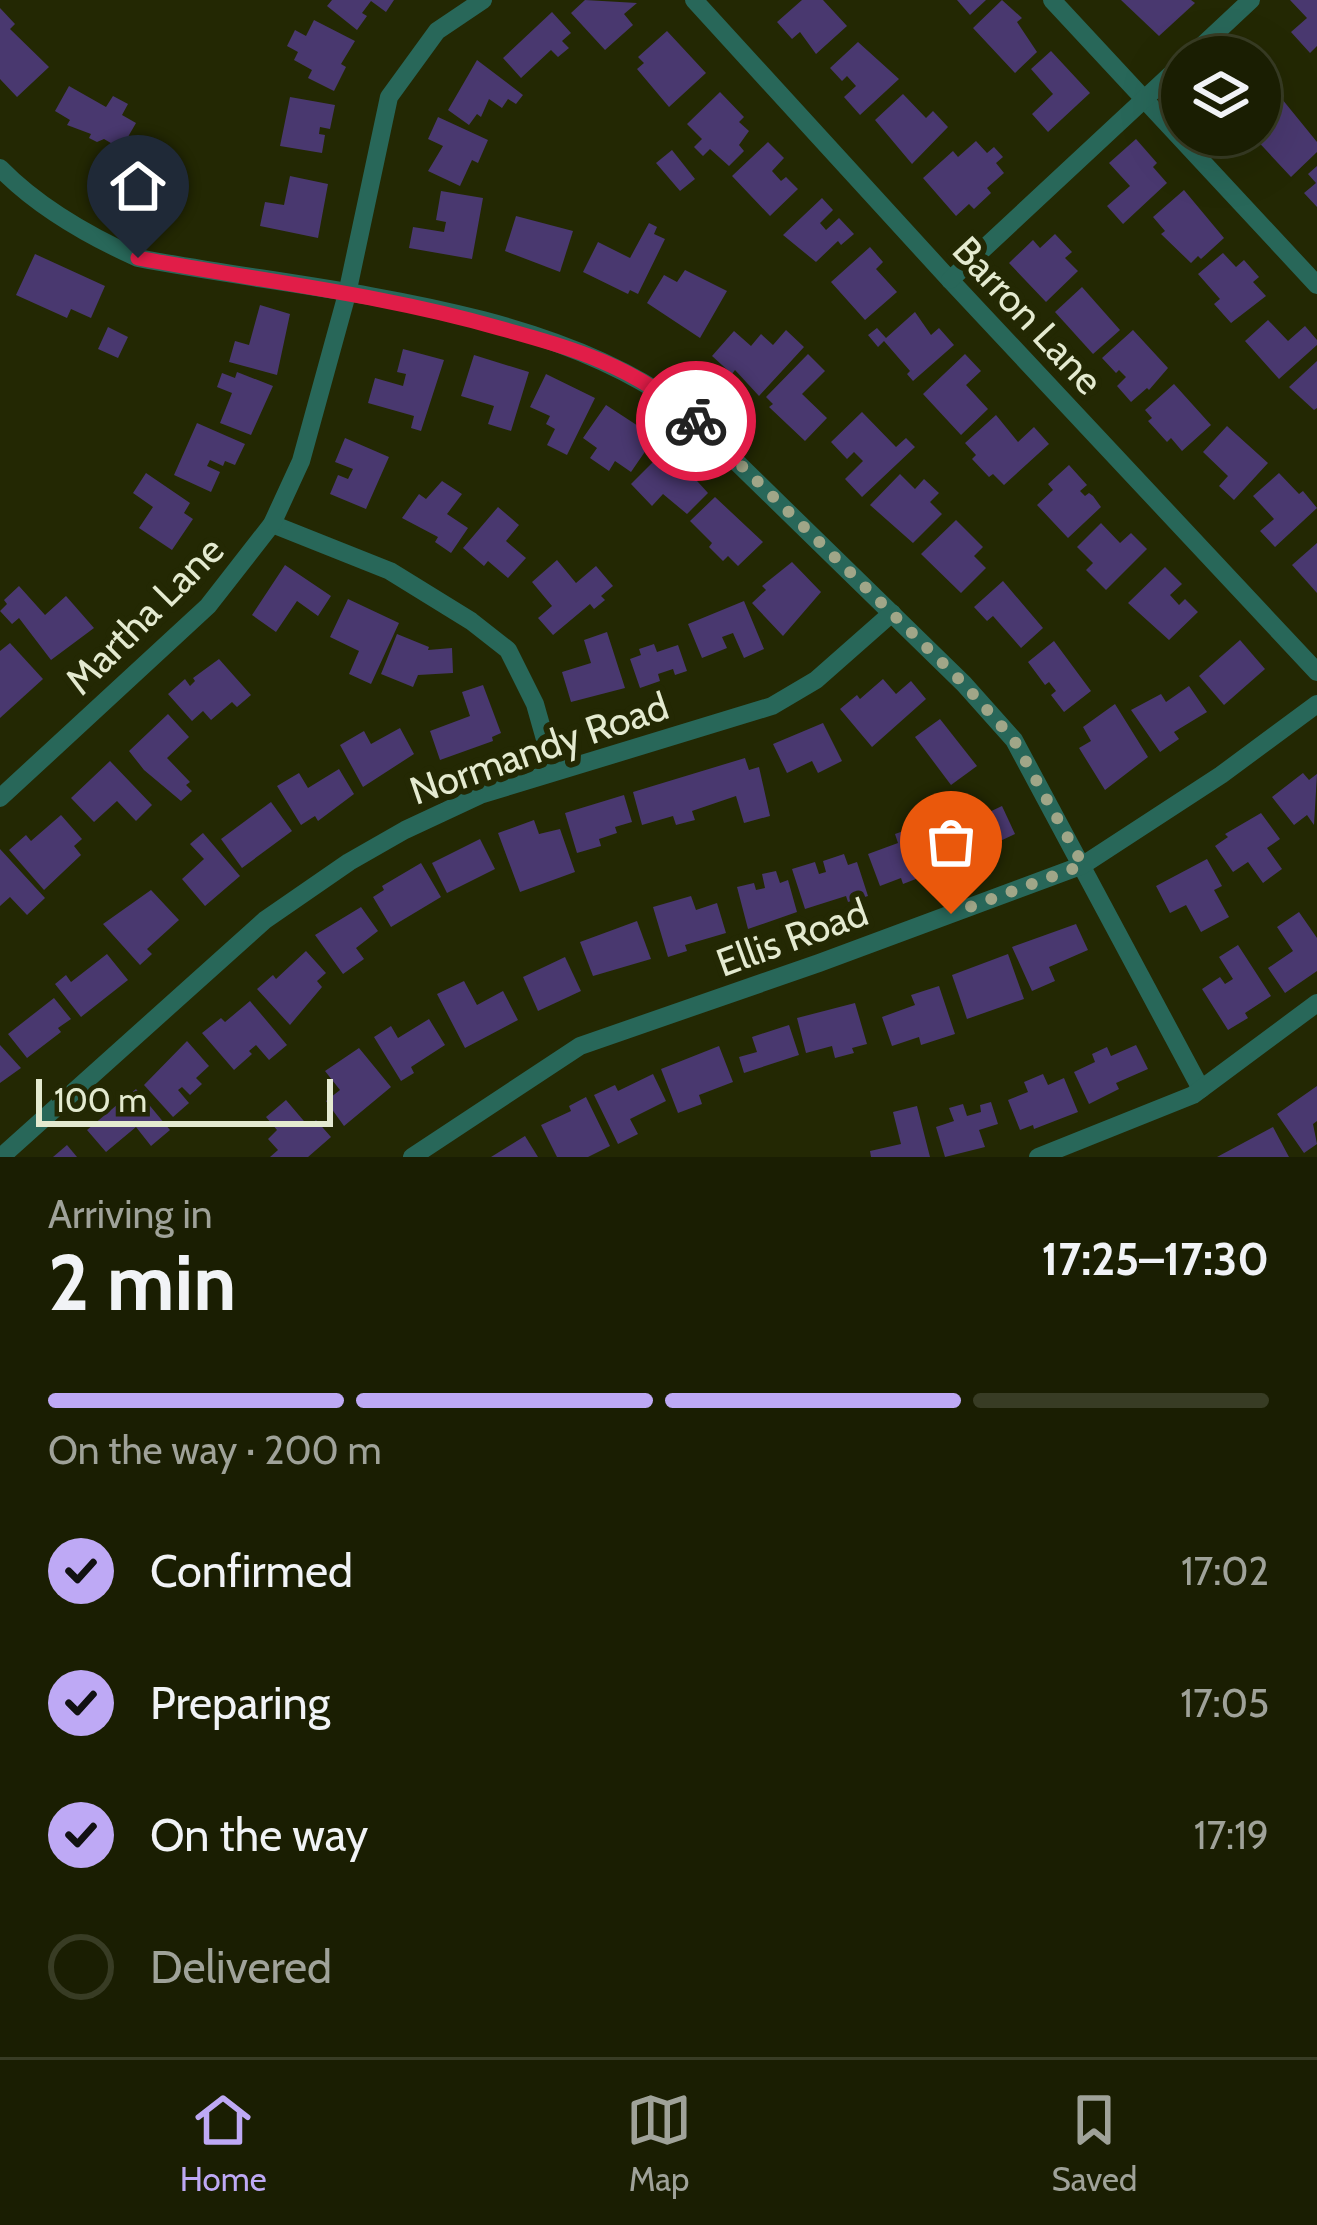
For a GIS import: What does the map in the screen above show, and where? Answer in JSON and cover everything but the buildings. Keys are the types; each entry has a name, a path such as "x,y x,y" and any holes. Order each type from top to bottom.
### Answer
{"street":[{"name":"Martha Lane","path":"0,798 208,606 272,524 301,460 347,294 389,98 437,31 484,0"},
{"name":"Barron Lane","path":"694,0 1317,672"},
{"path":"1052,0 1317,285"},
{"path":"1212,36 1251,0"},
{"path":"950,280 1161,83"},
{"path":"0,168 56,213 138,258 418,305 590,353 643,380 710,433 1014,740 1201,1089"},
{"path":"272,524 390,571 508,650 535,704 554,771"},
{"name":"Normandy Road","path":"1,1157 299,894 405,830 480,794 772,706 816,680 892,613"},
{"name":"Ellis Road","path":"412,1157 580,1046 1083,865 1221,776 1317,704"},
{"path":"1038,1157 1201,1089 1317,1004"}],"way so far":[{"path":"696,421 964,684 1014,740 1083,865 951,914"}],"route":[{"path":"138,258 418,305 590,353 643,380 696,421"}]}
